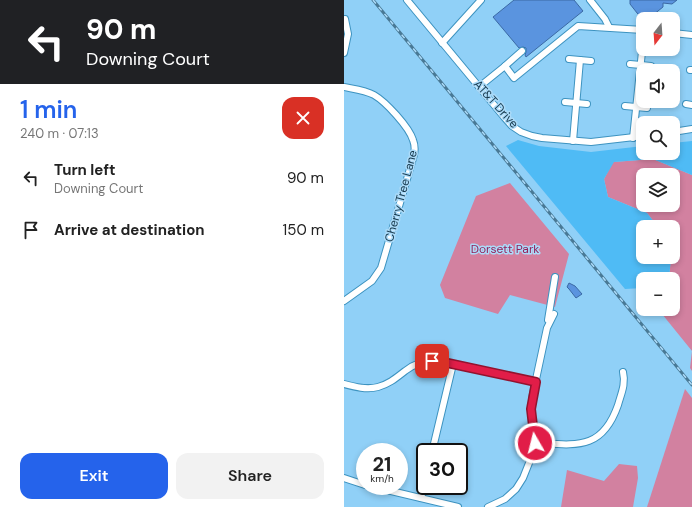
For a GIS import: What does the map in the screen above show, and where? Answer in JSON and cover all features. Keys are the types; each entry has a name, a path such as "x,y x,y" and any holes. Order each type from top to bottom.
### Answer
{"street":[{"name":"AT&T Drive","path":"407,0 504,117 512,126 521,132 532,136 573,141 603,142 636,137"},
{"path":"442,43 481,0"},
{"path":"590,0 606,19 609,27"},
{"path":"344,53 348,34 346,19"},
{"path":"505,66 514,78 578,26 636,29"},
{"path":"680,34 692,35"},
{"path":"479,87 522,51"},
{"path":"570,59 591,61"},
{"path":"573,141 580,60"},
{"path":"630,64 636,65"},
{"name":"Cherry Tree Lane","path":"344,87 369,93 386,104 412,135 415,148 381,268 372,281 344,301"},
{"path":"565,102 587,104"},
{"path":"625,106 636,107 633,138"},
{"path":"680,131 692,129"},
{"path":"488,507 505,498 519,485 526,472 535,443 531,409 547,328 555,277"},
{"path":"547,328 554,314"},
{"path":"344,384 374,388 389,383 409,368 420,363 436,361 536,382"},
{"path":"434,443 453,364"},
{"path":"535,443 577,444 589,441 600,435 608,426 615,412 624,386 623,372"},
{"path":"344,478 356,482"},
{"path":"408,495 458,507"}],"green space":[{"path":"655,160 675,168 636,168 636,208 608,197 604,179 613,162"},
{"path":"680,170 692,175 692,351 664,316 680,316 680,272 670,272 670,264 680,264 680,220 652,220 645,212 680,212"},
{"name":"Dorsett Park","path":"510,183 569,254 555,307 510,295 498,314 445,298 440,285 476,196"},
{"path":"692,351 692,371 690,368"},
{"path":"685,389 692,398 692,507 647,507"},
{"path":"619,464 637,466 638,478 633,507 561,507 567,470 604,481"}],"water":[{"path":"518,140 539,146 591,152 636,147 636,160 640,160 614,162 604,179 608,197 636,208 636,212 647,213 652,220 636,220 636,264 670,264 670,272 636,272 636,288 625,289 506,146"},
{"path":"692,141 692,175 680,170 680,168 675,168 655,160 680,160 680,142"}],"building":[{"path":"514,0 574,0 583,11 526,57 526,48 519,48 493,17"},
{"path":"630,0 677,0 672,4 663,3 663,7 657,12 636,12 630,4"},
{"path":"569,283 575,286 582,294 576,298 567,287"}],"railway":[{"path":"373,0 692,385"}],"route":[{"path":"432,361 536,382 531,409 535,443"}]}
